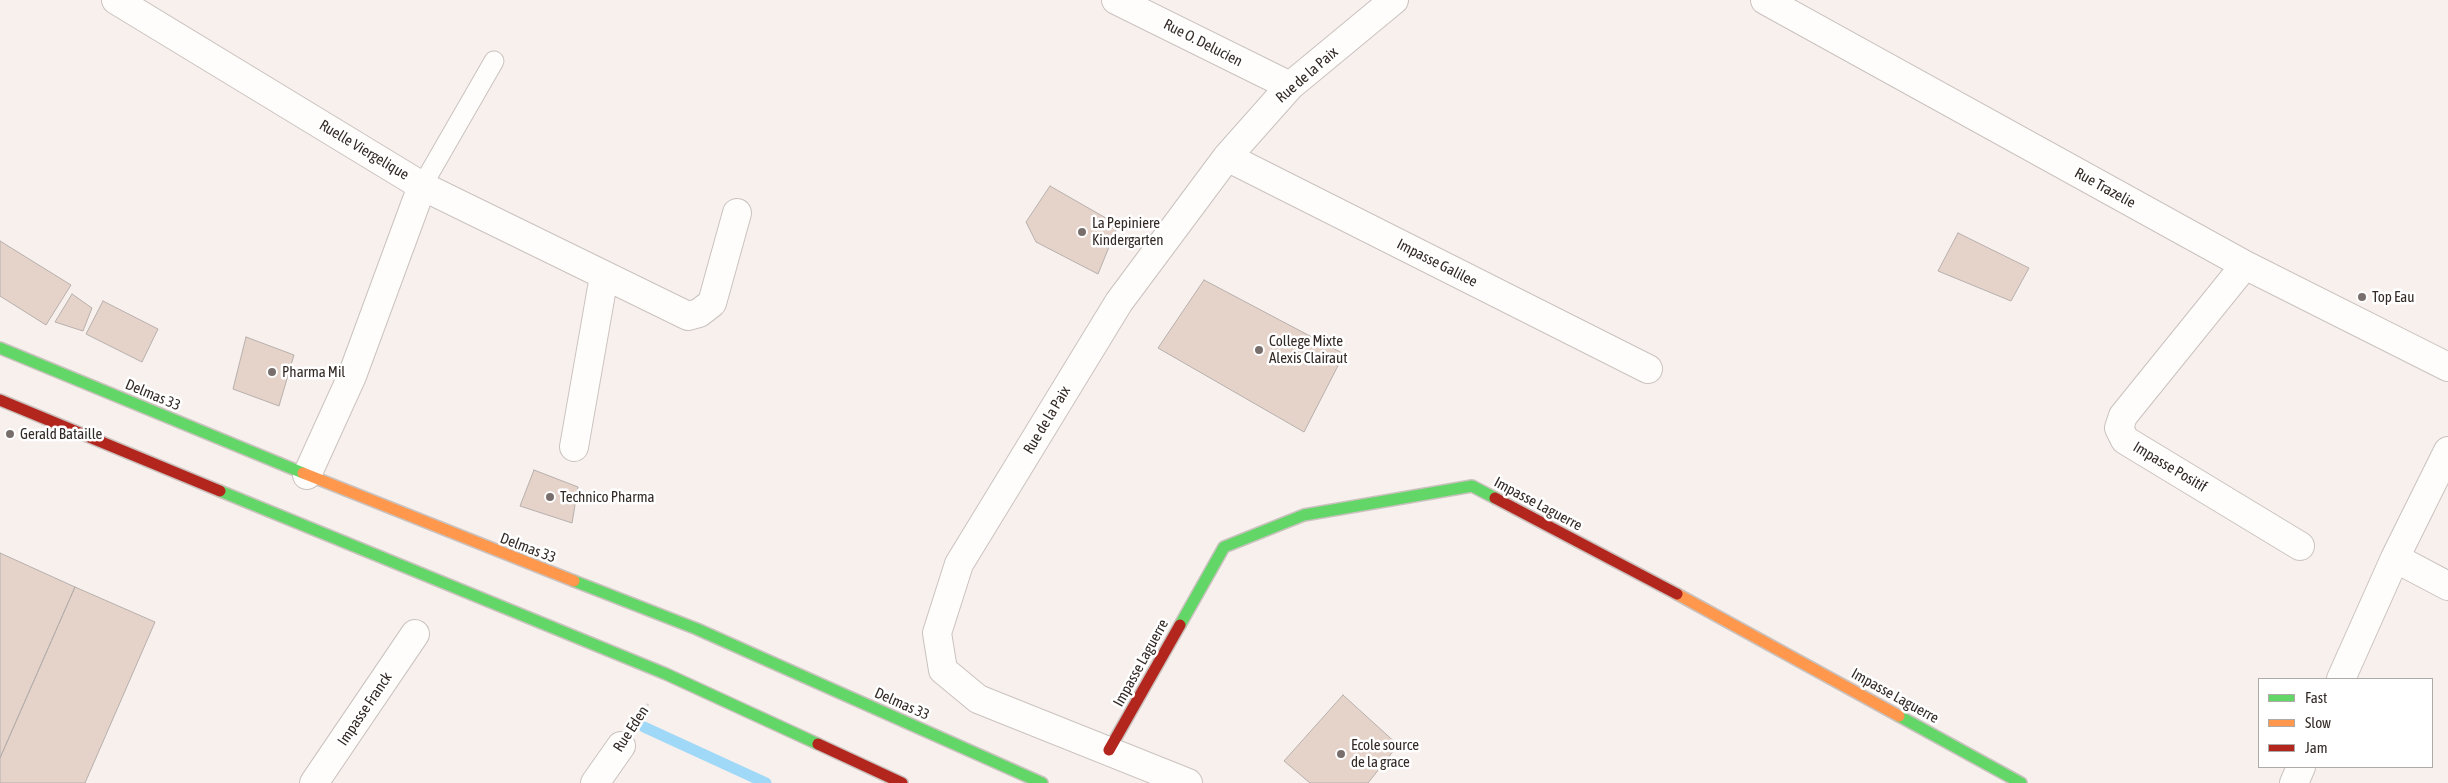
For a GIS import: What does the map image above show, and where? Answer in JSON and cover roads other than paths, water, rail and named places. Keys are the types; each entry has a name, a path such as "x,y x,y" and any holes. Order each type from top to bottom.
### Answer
{"main road":[{"name":"Delmas 33","path":"0,348 307,475 697,629 1042,783"},
{"path":"0,400 666,674 902,783"},
{"name":"Impasse Laguerre","path":"1109,750 1224,547 1304,515 1472,486 1740,627 2021,783"}],"street":[{"name":"Ruelle Viergelique","path":"116,0 422,186 352,376 307,475"},
{"name":"Rue O. Delucien","path":"1116,0 1290,86"},
{"name":"Rue de la Paix","path":"1188,783 978,699 943,670 937,633 959,564 1119,302 1227,157 1290,86 1394,0"},
{"name":"Rue Trazelie","path":"1765,0 2244,265 2448,368"},
{"name":"Impasse Galilee","path":"1227,157 1648,369"},
{"path":"422,186 688,316 699,314 712,303 737,213"},
{"name":"Impasse Positif","path":"2244,265 2123,416 2120,428 2125,440 2300,546"},
{"path":"574,447 604,276"},
{"path":"2340,678 2395,558 2448,451"},
{"path":"2395,558 2448,586"},
{"name":"Impasse Franck","path":"314,783 415,634"},
{"name":"Rue Eden","path":"595,783 621,746"},
{"path":"2294,783 2302,768"}],"lane":[{"path":"422,186 494,61"}],"waterway":[{"path":"644,727 766,783"}],"place":[{"name":"La Pepiniere Kindergarten","path":"1082,232"},
{"name":"Top Eau","path":"2362,297"},
{"name":"College Mixte Alexis Clairaut","path":"1259,350"},
{"name":"Pharma Mil","path":"272,372"},
{"name":"Gerald Bataille","path":"10,434"},
{"name":"Technico Pharma","path":"550,497"},
{"name":"Ecole source de la grace","path":"1341,754"}]}
